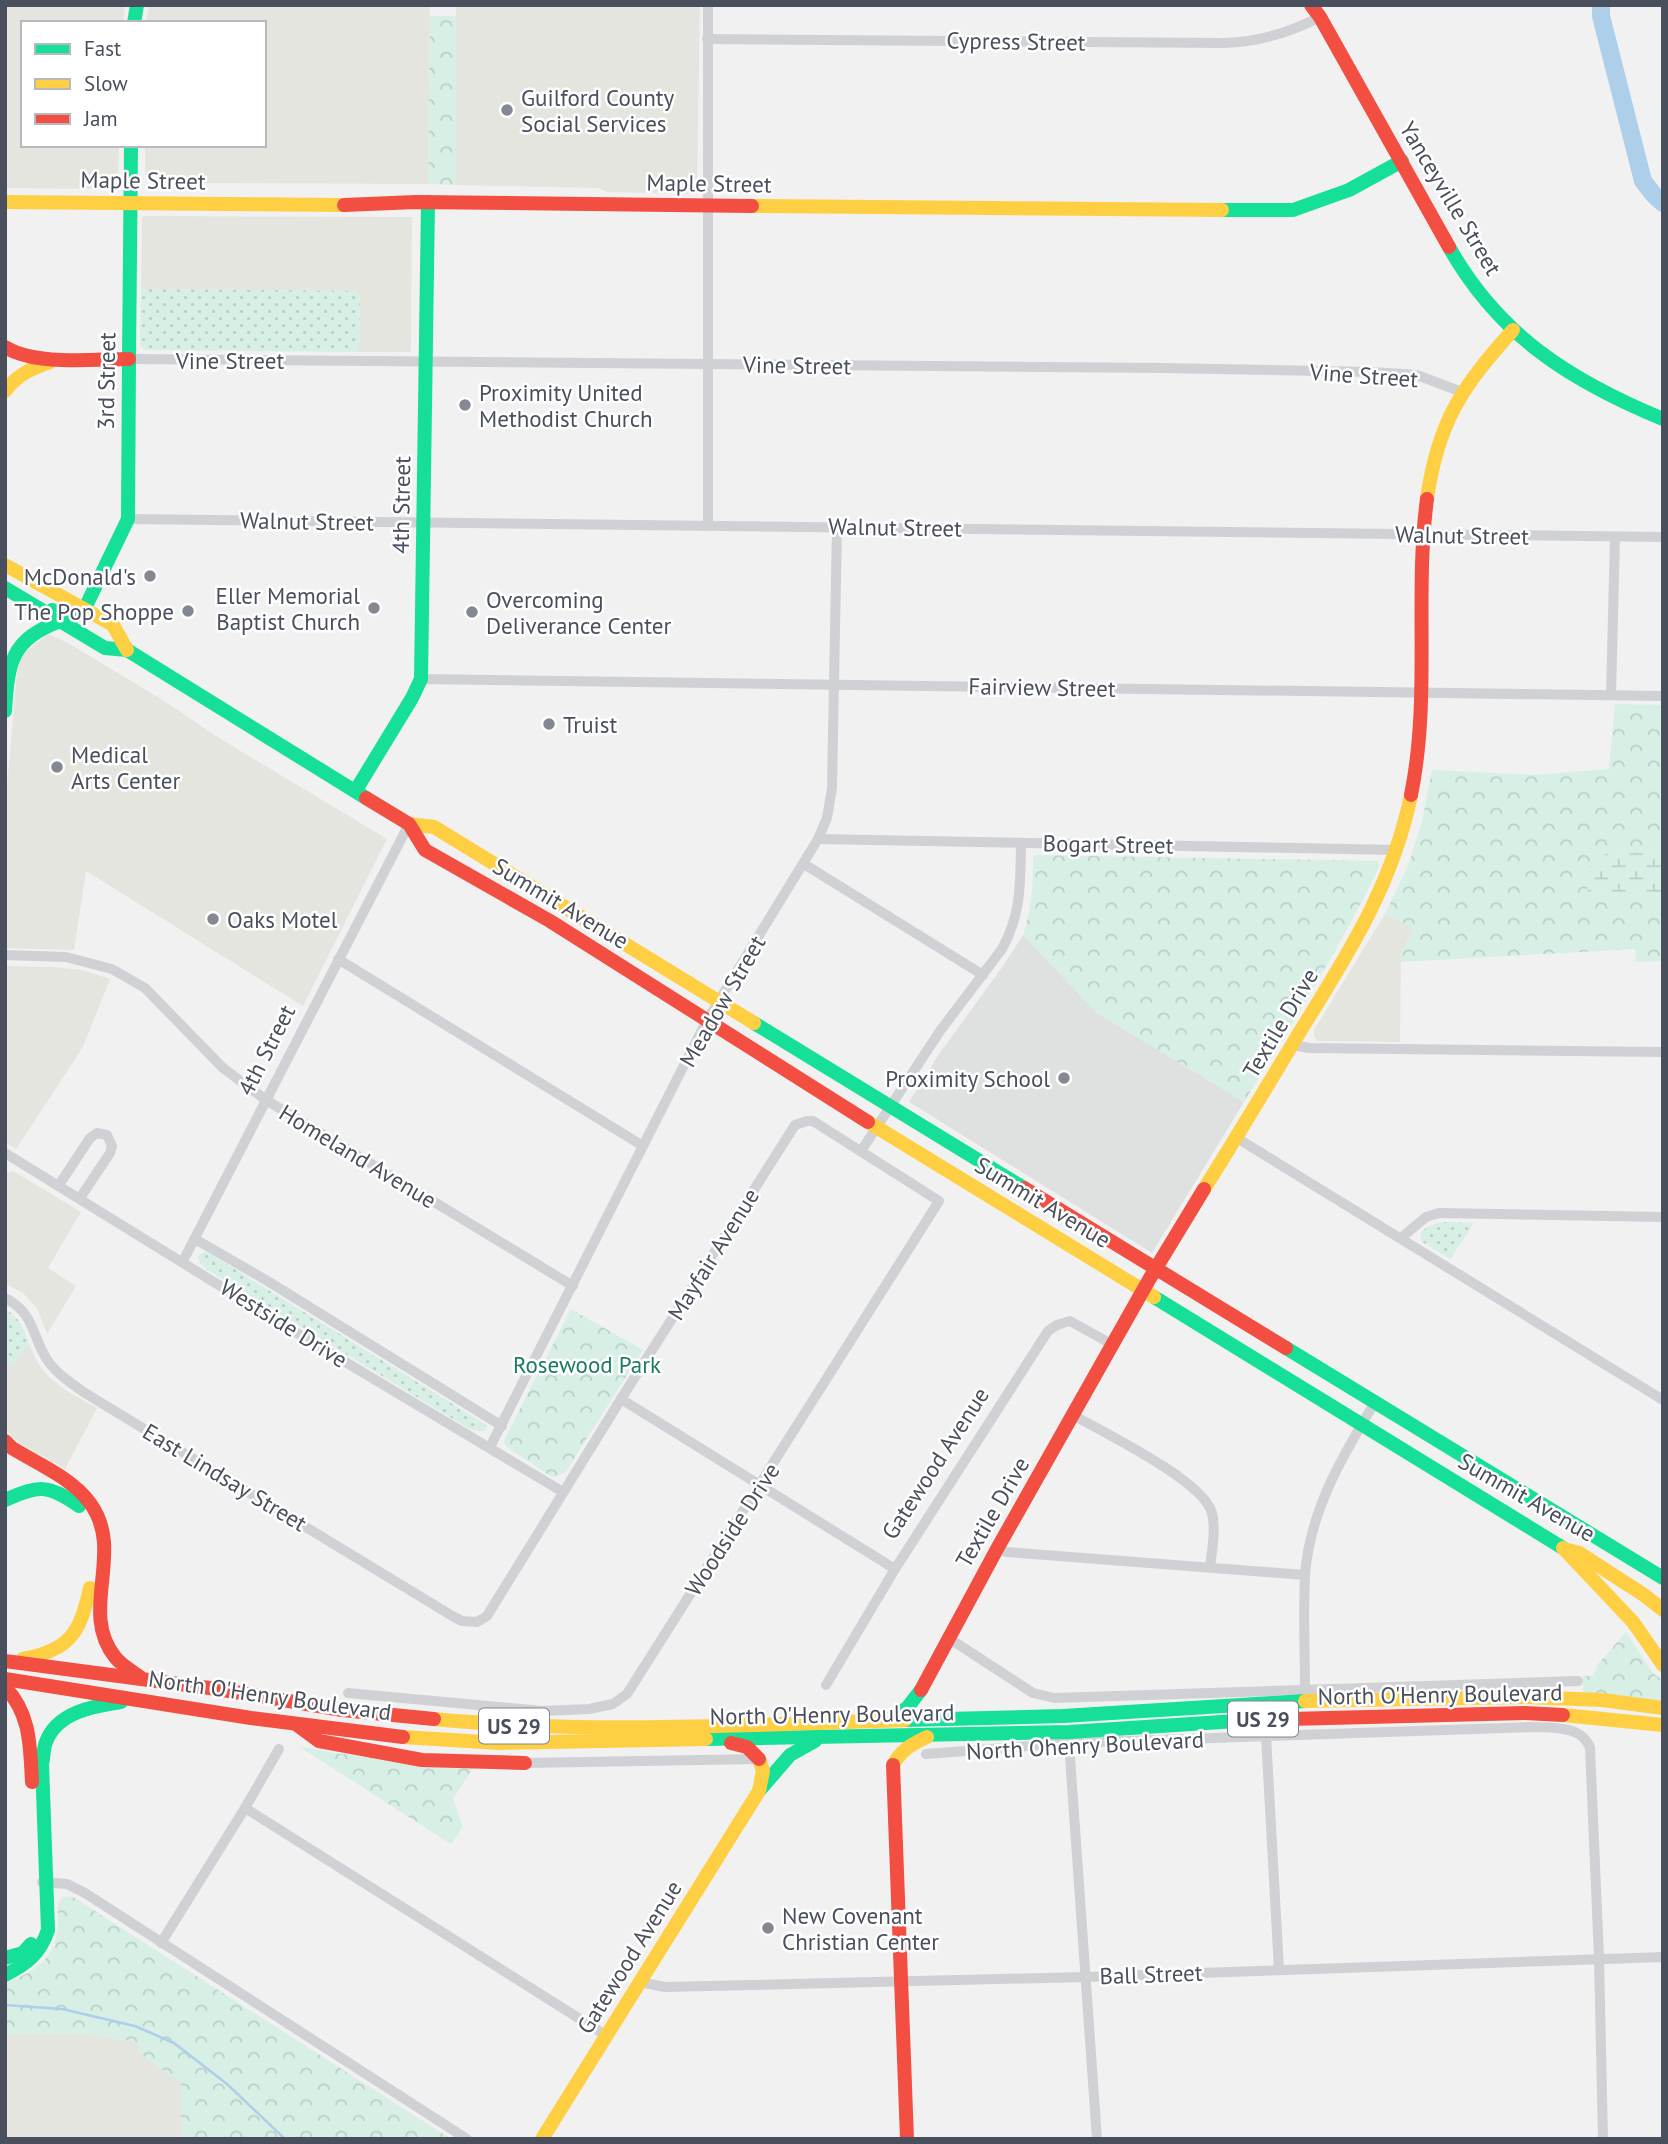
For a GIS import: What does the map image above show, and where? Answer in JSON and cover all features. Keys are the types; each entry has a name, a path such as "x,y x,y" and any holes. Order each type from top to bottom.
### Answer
{"main road":[{"name":"Yanceyville Street","path":"1315,11 1462,270 1513,330 1565,371 1602,392 1663,419"},
{"name":"3rd Street","path":"85,608 128,519 131,147"},
{"name":"Maple Street","path":"5,202 330,205 428,202 1293,210 1323,202 1359,186 1402,161"},
{"name":"4th Street","path":"356,790 415,695 421,679 428,202"},
{"name":"Textile Drive","path":"886,1721 901,1714 921,1690 947,1637 1156,1268 1237,1138 1384,886 1414,788 1420,740 1423,517 1431,463 1447,420 1471,377 1513,330"},
{"path":"5,347 19,355 60,359 130,359"},
{"path":"5,391 12,381 30,368 60,359"},
{"name":"Summit Avenue","path":"5,565 113,625 127,650"},
{"name":"Summit Avenue","path":"5,588 105,648 127,650 356,790 409,824 425,850 550,921 877,1128 1362,1423 1472,1494 1563,1548 1579,1553 1663,1610"},
{"path":"34,605 75,616 85,608"},
{"path":"5,711 10,664 15,652 41,629 60,621"},
{"name":"Summit Avenue","path":"409,824 434,827 1663,1578"},
{"path":"5,1441 78,1490 92,1505 103,1526 106,1554 98,1604 99,1626 107,1648 122,1667 146,1680"},
{"path":"5,1500 31,1489 57,1491 75,1502 90,1518 95,1540 94,1564 85,1615 76,1635 58,1649 37,1657 6,1661"},
{"path":"1542,1535 1556,1513"},
{"path":"1563,1548 1633,1622 1663,1665"},
{"name":"North O'Henry Boulevard","path":"6,1661 217,1689 342,1710 496,1725 604,1728 886,1721 1063,1716 1272,1702 1519,1697 1602,1700 1663,1708"},
{"name":"North O'Henry Boulevard","path":"5,1679 296,1724 439,1742 499,1744 1069,1732 1266,1719 1525,1713 1663,1725"},
{"path":"5,1687 23,1711 29,1732 48,1930 42,1949 31,1962 5,1975"},
{"path":"921,1690 932,1712 950,1719"},
{"path":"5,1958 23,1953 38,1930 43,1882 42,1764 47,1740 60,1723 76,1713 95,1706 138,1700"},
{"path":"296,1724 318,1741 422,1760 525,1763"},
{"path":"893,1765 898,1754 909,1745 932,1735"},
{"path":"864,1736 881,1746 890,1755 893,1765 907,2139"},
{"name":"Gatewood Avenue","path":"542,2139 759,1791 783,1759 800,1746 831,1737"},
{"path":"720,1740 747,1747 759,1759 763,1771 759,1791"}],"street":[{"path":"708,5 708,526"},
{"name":"Cypress Street","path":"708,38 1224,43 1265,39 1297,29 1315,11"},
{"name":"Vine Street","path":"130,359 1372,372 1417,375 1462,392"},
{"name":"Walnut Street","path":"128,519 1663,537"},
{"name":"Meadow Street","path":"490,1447 718,1001 818,839 831,801 836,527"},
{"path":"1611,695 1615,537"},
{"name":"Fairview Street","path":"421,679 1663,696"},
{"name":"4th Street","path":"183,1261 409,824"},
{"name":"Bogart Street","path":"818,839 1397,850"},
{"path":"861,1151 892,1108 940,1031 1002,949 1016,920 1020,891 1021,843"},
{"path":"804,864 983,975"},
{"name":"Homeland Avenue","path":"5,955 66,957 112,969 145,988 223,1068 265,1100 573,1286"},
{"path":"338,960 642,1146"},
{"path":"1292,1045 1310,1048 1663,1052"},
{"name":"Mayfair Avenue","path":"477,1622 487,1616 795,1125 813,1121 861,1151"},
{"path":"59,1185 90,1138 97,1133 107,1135 112,1146 110,1153 80,1198"},
{"path":"1237,1138 1663,1400"},
{"name":"Woodside Drive","path":"348,1693 543,1712 589,1709 613,1704 627,1694 939,1201 861,1151"},
{"name":"Westside Drive","path":"5,1153 285,1326 563,1492"},
{"path":"1401,1238 1426,1217 1439,1213 1663,1217"},
{"name":"Westside Drive","path":"195,1238 502,1426"},
{"name":"East Lindsay Street","path":"5,1298 17,1305 30,1319 41,1348 54,1368 85,1394 454,1617 462,1621 477,1622"},
{"name":"Gatewood Avenue","path":"826,1685 895,1569 1048,1331 1070,1321 1113,1345"},
{"path":"621,1399 895,1569"},
{"path":"1305,1690 1305,1575 1310,1543 1322,1503 1339,1463 1375,1402"},
{"path":"1073,1415 1180,1477 1202,1496 1212,1512 1210,1567"},
{"path":"997,1549 1007,1552 1305,1575"},
{"name":"North Ohenry Boulevard","path":"947,1637 1033,1693 1054,1698 1578,1681"},
{"name":"North Ohenry Boulevard","path":"926,1754 1069,1743 1531,1727 1578,1732 1589,1742 1590,1748 1599,1958"},
{"path":"1266,1736 1279,1970"},
{"path":"1069,1743 1097,2139"},
{"path":"161,1943 246,1808 279,1749"},
{"path":"525,1763 759,1759"},
{"path":"246,1808 607,2036"},
{"path":"43,1882 67,1884 76,1888 467,2139"},
{"name":"Ball Street","path":"639,1982 665,1987 900,1982 1663,1956"},
{"path":"1599,1958 1603,2139"}],"shaded area":[{"path":"5,5 125,5 123,21 21,21 21,147 119,147 118,182 111,189 5,188"},
{"path":"149,5 430,5 428,184 158,183 147,177 145,147 266,147 266,21 146,21"},
{"path":"456,5 700,5 697,194 607,192 599,188 456,185"},
{"path":"144,216 412,217 410,352 359,352 360,291 141,289"},
{"path":"48,634 68,643 161,699 219,738 387,839 303,1006 86,871 74,950 5,948 5,808 17,674 20,660 26,652"},
{"path":"1385,914 1414,928 1401,952 1400,1042 1318,1041 1314,1030"},
{"name":"Proximity School","path":"1023,935 1097,1013 1244,1102 1152,1253 909,1102 939,1054"},
{"path":"7,966 82,970 110,979 83,1047 16,1149 5,1142"},
{"path":"13,1171 81,1212 48,1268 76,1286 47,1334 37,1308 23,1293 5,1284 5,1173"},
{"path":"29,1344 39,1365 49,1377 65,1390 97,1408 65,1469 18,1442 5,1429 5,1365 13,1365"},
{"path":"5,2034 85,2034 138,2042 139,2053 181,2083 181,2139 5,2137"}],"green space":[{"path":"430,16 456,16 456,185 428,184"},
{"path":"141,289 360,291 359,352 145,350 140,346"},
{"path":"1615,704 1663,705 1663,851 1633,853 1617,850 1585,881 1589,894 1657,896 1663,905 1663,961 1636,962 1635,949 1401,962 1401,952 1414,928 1385,914 1408,866 1422,821 1432,770 1534,775 1609,769"},
{"path":"1617,850 1633,853 1663,851 1663,905 1656,896 1589,894 1585,881 1586,870 1601,856"},
{"path":"1036,855 1378,861 1379,867 1332,957 1244,1102 1097,1013 1023,935 1031,897 1033,858"},
{"path":"1445,1222 1474,1223 1450,1259 1422,1242 1420,1233 1431,1225"},
{"path":"207,1252 485,1424 485,1431 471,1430 206,1269 198,1256"},
{"name":"Rosewood Park","path":"571,1309 643,1350 565,1473 552,1477 507,1447 504,1442"},
{"path":"5,1310 18,1320 29,1344 13,1365 5,1365"},
{"path":"1626,1632 1653,1673 1663,1681 1663,1701 1583,1692 1583,1676 1593,1676 1598,1664"},
{"path":"298,1746 334,1753 473,1768 453,1799 463,1827 451,1844"},
{"path":"66,1896 73,1897 451,2139 181,2139 181,2083 139,2053 138,2042 85,2034 5,2034 5,1983 42,1963 54,1947 58,1905"}],"waterway":[{"path":"1601,5 1601,16 1643,181 1663,203"},
{"path":"5,2005 62,2009 135,2026 174,2043 227,2084 285,2139"}],"traffic: fast":[{"path":"134,21 137,5"},
{"path":"129,359 131,147"},
{"path":"1222,210 1293,210 1349,190 1402,161"},
{"path":"356,790 421,679 428,202"},
{"path":"1449,247 1491,306 1514,331 1540,352 1598,389 1663,419"},
{"path":"52,610 75,616 85,608 128,519 129,359"},
{"path":"5,588 105,648 127,650 366,798"},
{"path":"5,711 8,679 15,655 31,636 60,621"},
{"path":"754,1023 1024,1188"},
{"path":"1154,1297 1563,1548"},
{"path":"1286,1348 1663,1578"},
{"path":"5,1500 43,1489 51,1490 79,1506"},
{"path":"888,1720 907,1708 921,1690"},
{"path":"905,1720 1063,1716 1305,1701"},
{"path":"5,1975 32,1957 41,1946 48,1930 42,1764 46,1742 51,1732 67,1717 77,1712 121,1702"},
{"path":"706,1739 1069,1732 1252,1720"},
{"path":"759,1791 790,1755 815,1741"},
{"path":"5,1958 23,1953 31,1944"}],"traffic: slow":[{"path":"5,202 344,205"},
{"path":"752,206 1222,210"},
{"path":"1427,499 1438,448 1455,407 1480,369 1513,330"},
{"path":"5,391 25,373 50,362"},
{"path":"5,565 113,625 127,650"},
{"path":"1204,1189 1352,946 1393,859 1411,795"},
{"path":"409,824 434,827 754,1023"},
{"path":"868,1122 1154,1297"},
{"path":"1563,1548 1633,1622 1663,1665"},
{"path":"1568,1550 1579,1553 1663,1610"},
{"path":"23,1659 52,1650 70,1637 82,1617 90,1588"},
{"path":"1305,1701 1524,1697 1602,1700 1663,1708"},
{"path":"1563,1715 1663,1725"},
{"path":"434,1719 493,1724 610,1727 905,1720"},
{"path":"403,1737 499,1743 706,1739"},
{"path":"893,1765 907,1748 927,1737"},
{"path":"542,2139 759,1791 763,1771 759,1759"}],"traffic: jam":[{"path":"1311,5 1449,247"},
{"path":"344,205 416,202 752,206"},
{"path":"5,347 32,357 48,359 129,359"},
{"path":"1411,795 1420,721 1423,536 1427,499"},
{"path":"366,798 409,824 425,850 550,921 868,1122"},
{"path":"1024,1188 1286,1348"},
{"path":"921,1690 1150,1278 1204,1189"},
{"path":"5,1441 74,1486 90,1503 100,1522 104,1541 100,1601 105,1639 117,1660 140,1677"},
{"path":"5,1661 217,1689 342,1710 434,1719"},
{"path":"5,1679 251,1718 403,1737"},
{"path":"5,1687 20,1708 28,1732 32,1782"},
{"path":"1252,1720 1525,1713 1563,1715"},
{"path":"296,1724 319,1741 422,1760 525,1763"},
{"path":"731,1743 747,1747 759,1759"},
{"path":"893,1765 907,2139"}],"place":[{"name":"Guilford County Social Services","path":"507,110"},
{"name":"Proximity United Methodist Church","path":"465,405"},
{"name":"McDonald's","path":"150,576"},
{"name":"Eller Memorial Baptist Church","path":"374,608"},
{"name":"The Pop Shoppe","path":"188,611"},
{"name":"Overcoming Deliverance Center","path":"472,612"},
{"name":"Truist","path":"549,724"},
{"name":"Medical Arts Center","path":"57,767"},
{"name":"Oaks Motel","path":"213,919"},
{"name":"Proximity School","path":"1064,1078"},
{"name":"New Covenant Christian Center","path":"768,1928"}]}
